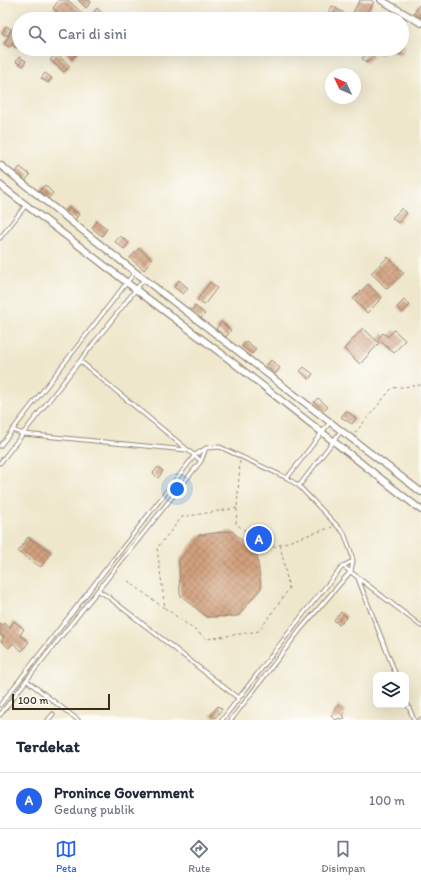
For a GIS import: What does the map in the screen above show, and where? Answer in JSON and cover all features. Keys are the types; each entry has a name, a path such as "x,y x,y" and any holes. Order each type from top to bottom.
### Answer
{"street":[{"path":"381,0 402,12"},
{"path":"409,16 421,23"},
{"path":"0,165 144,279 421,492"},
{"path":"0,185 27,204 136,290 226,357 421,510"}],"lane":[{"path":"0,238 27,204"},
{"path":"0,446 135,272"},
{"path":"0,463 144,279"},
{"path":"80,361 201,461"},
{"path":"287,478 330,422"},
{"path":"12,430 24,434 186,450"},
{"path":"298,486 341,431"},
{"path":"0,705 194,455 212,446 220,447 240,456 287,478 298,486 344,533 353,561 351,571 300,630 232,720"},
{"path":"0,716 26,680 99,591 201,461 206,448"},
{"path":"222,720 304,613 343,566 353,561"},
{"path":"343,566 421,626"},
{"path":"357,576 395,672"},
{"path":"99,591 238,698"},
{"path":"26,680 78,720"},
{"path":"409,708 414,720"},
{"path":"48,720 53,714"}],"path":[{"path":"351,438 392,388 421,385"},
{"path":"240,456 236,524 270,548 337,526"},
{"path":"165,608 157,548 182,517 237,508"},
{"path":"128,581 207,639 259,631 289,589 280,544"}],"building":[{"path":"59,0 68,0 81,12 58,12 53,8"},
{"path":"78,0 89,0 91,2 86,8"},
{"path":"360,0 370,0 374,2 368,12 353,12"},
{"path":"419,5 421,6 421,18 414,13"},
{"path":"332,6 342,12 328,12"},
{"path":"97,8 101,12 94,12"},
{"path":"6,26 11,29 7,36 2,33"},
{"path":"12,30 12,43 10,47 4,44"},
{"path":"54,56 58,56 70,66 64,72 50,60"},
{"path":"365,56 374,56 366,63 362,58"},
{"path":"19,57 26,61 23,66 16,62"},
{"path":"45,73 52,78 48,83 41,78"},
{"path":"20,167 30,175 25,181 15,173"},
{"path":"45,185 53,193 48,199 39,191"},
{"path":"69,207 79,214 75,220 65,212"},
{"path":"402,208 407,213 398,223 392,218"},
{"path":"97,221 107,229 102,236 92,228"},
{"path":"120,236 129,243 124,249 115,242"},
{"path":"139,248 152,259 144,270 130,258"},
{"path":"388,257 404,273 387,289 371,273"},
{"path":"179,280 188,288 183,294 174,287"},
{"path":"210,282 217,288 204,305 197,300"},
{"path":"368,284 382,298 367,313 353,299"},
{"path":"404,300 410,305 403,313 397,307"},
{"path":"195,306 205,314 200,319 191,312"},
{"path":"221,322 231,330 226,337 216,329"},
{"path":"363,328 379,343 360,364 344,349"},
{"path":"394,330 405,340 394,353 378,339 383,333 388,337"},
{"path":"246,341 256,349 252,354 242,346"},
{"path":"271,360 280,368 275,374 266,366"},
{"path":"304,367 313,374 309,379 300,371"},
{"path":"318,398 328,407 324,411 314,402"},
{"path":"346,411 356,418 352,424 341,417"},
{"path":"158,467 163,471 158,478 153,473"},
{"path":"232,531 257,555 261,588 238,616 207,617 180,595 179,560 199,535"},
{"path":"28,537 51,552 41,567 18,552"},
{"path":"341,612 347,617 339,625 334,620"},
{"path":"14,621 24,629 20,635 29,642 22,651 13,643 9,648 1,641 4,637 0,634 0,623 3,625 4,623 10,627"},
{"path":"338,705 346,711 342,716 345,718 343,720 339,718 336,720 331,716"},
{"path":"218,706 222,709 215,718 211,715"}],"place":[{"name":"Pronince Government","path":"259,539"}]}
